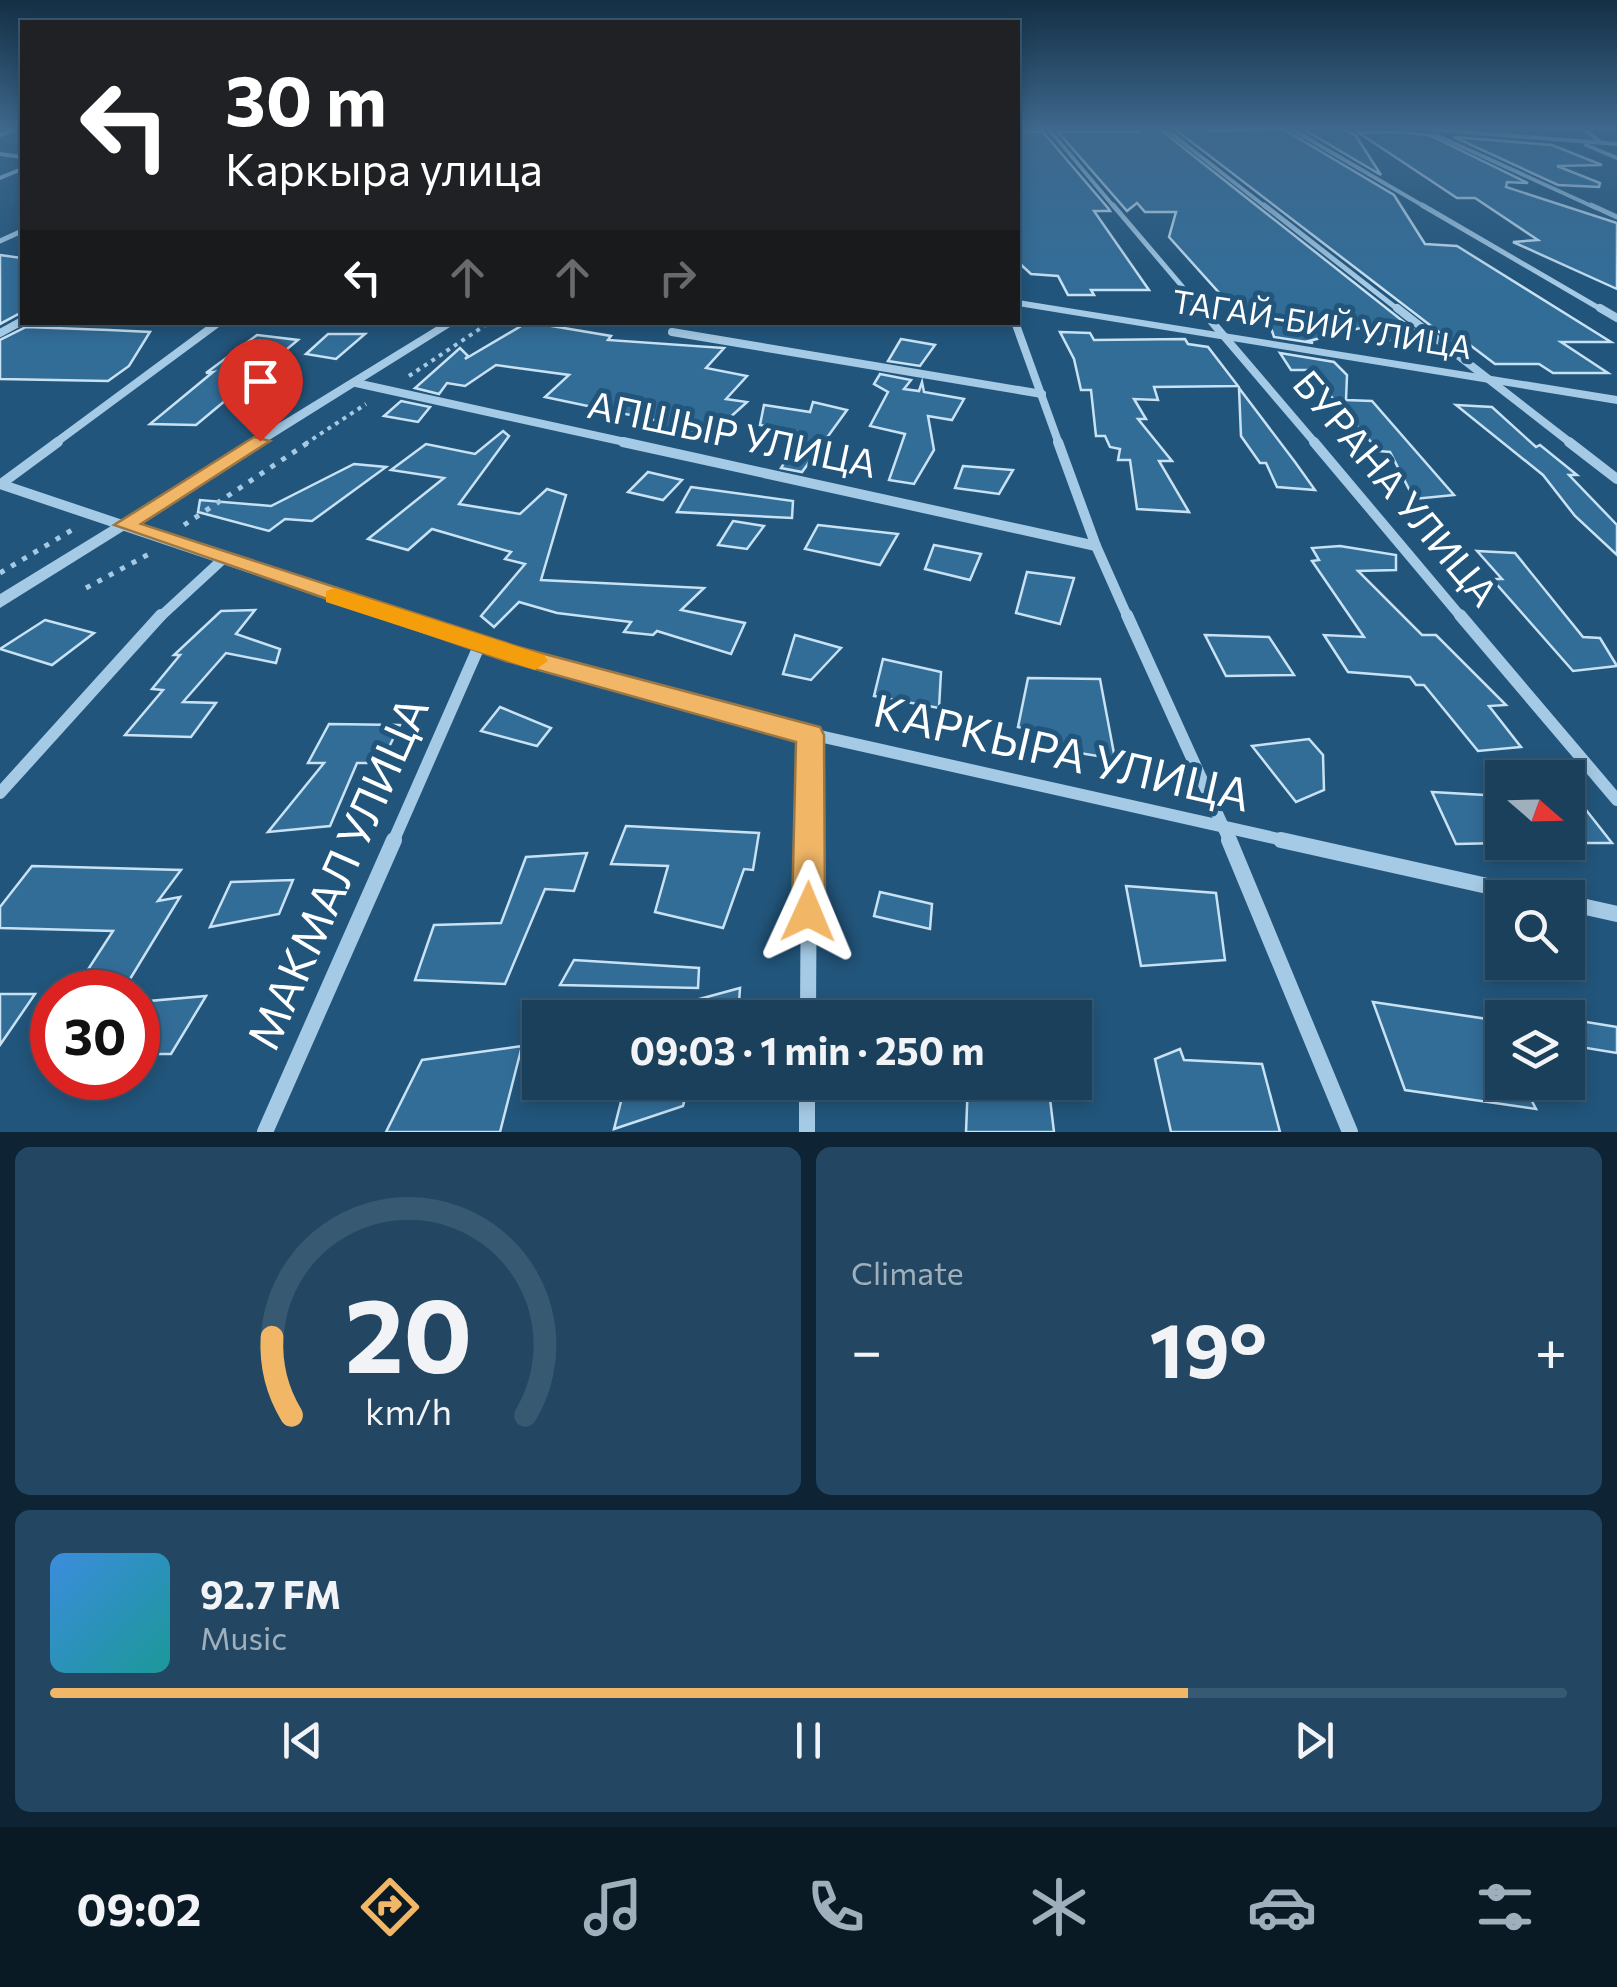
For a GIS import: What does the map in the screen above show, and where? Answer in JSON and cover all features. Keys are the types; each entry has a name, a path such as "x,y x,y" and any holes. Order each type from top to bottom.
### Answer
{"street":[{"name":"БУРАНА УЛИЦА","path":"1094,180 1617,800"},
{"path":"1231,180 1617,479"},
{"path":"1379,180 1617,318"},
{"path":"1535,180 1617,217"},
{"name":"ТАГАЙ-БИЙ УЛИЦА","path":"1020,303 1617,400"},
{"path":"0,484 215,325"},
{"path":"0,602 448,325"},
{"path":"1016,325 1096,546 1224,828 1350,1132"},
{"path":"672,332 1042,394"},
{"name":"АПШЫР УЛИЦА","path":"356,383 1096,546"},
{"name":"КАРКЫРА УЛИЦА","path":"0,484 480,644 653,696 810,735 1485,886"},
{"path":"0,794 119,658 178,596 222,558"},
{"name":"МАКМАЛ УЛИЦА","path":"266,1132 480,644"},
{"path":"808,1000 810,735"},
{"path":"1585,907 1617,914"},
{"path":"807,1100 807,1132"}],"path":[{"path":"182,527 486,325"},
{"path":"0,573 72,530"},
{"path":"86,588 148,554"}],"building":[{"path":"1020,180 1084,180 1110,211 1094,211 1149,290 1091,290 1094,295 1068,295 1058,276 1031,274 1020,264"},
{"path":"1100,180 1224,180 1428,341 1391,341 1372,325 1309,341 1313,343 1274,337 1267,316 1240,316 1169,237 1176,212 1145,212 1137,203 1127,211"},
{"path":"1241,180 1368,180 1394,195 1425,244 1457,246 1611,342 1561,342 1608,373 1553,373 1539,364 1495,364 1466,342 1452,342"},
{"path":"1430,180 1521,180 1528,183 1507,182 1506,187 1617,223 1617,289 1513,242 1538,240 1475,198 1457,198"},
{"path":"1547,180 1600,183 1599,187 1558,185"},
{"path":"0,255 20,258 20,313 0,324"},
{"path":"523,325 611,336 608,340 724,348 706,368 747,376 726,399 747,402 714,432 654,427 659,421 545,397 569,375 496,365 465,386 447,383 439,394 415,388 460,348 468,356 465,359"},
{"path":"26,327 150,332 129,366 108,381 0,379 0,340"},
{"path":"1060,332 1090,333 1094,340 1185,339 1188,344 1208,347 1238,386 1154,387 1158,400 1134,399 1146,419 1138,419 1172,461 1159,461 1189,512 1137,509 1130,460 1118,460 1120,449 1110,447 1105,436 1096,436 1091,390 1081,390 1074,359"},
{"path":"328,334 365,334 336,359 306,354"},
{"path":"257,335 298,340 196,425 150,424 213,372 206,373"},
{"path":"901,339 935,345 920,366 888,361"},
{"path":"1280,353 1334,362 1347,375 1346,400 1372,401 1454,495 1414,499 1390,452 1379,451 1308,370 1291,370"},
{"path":"880,374 911,380 904,389 919,391 922,382 924,392 964,399 952,420 928,416 934,450 914,484 889,480 905,434 870,426 888,392 874,384"},
{"path":"1239,388 1315,490 1277,487 1266,463 1260,463 1241,436"},
{"path":"401,401 430,407 418,422 384,416"},
{"path":"813,402 847,410 802,472 781,468 803,433 760,425 764,405 810,412"},
{"path":"1456,405 1492,407 1536,447 1540,445 1577,475 1569,475 1617,525 1617,555 1575,516 1543,475"},
{"path":"503,431 509,436 459,504 520,514 547,489 566,495 541,580 704,588 681,610 745,623 731,654 657,631 653,635 624,632 631,622 557,613 519,602 494,627 481,616 525,564 505,559 511,552 432,529 408,550 368,539 444,478 391,470 426,444 475,454"},
{"path":"354,464 386,467 312,521 285,519 269,531 198,512 200,500 271,506"},
{"path":"963,466 1013,470 999,494 955,488"},
{"path":"648,472 682,480 663,500 628,492"},
{"path":"691,487 793,501 792,518 677,512"},
{"path":"733,521 764,526 747,549 718,545"},
{"path":"818,525 898,534 880,565 805,549"},
{"path":"934,545 981,554 970,580 925,569"},
{"path":"1340,546 1396,555 1396,570 1358,571 1422,635 1436,635 1506,705 1489,706 1521,747 1478,751 1424,685 1416,685 1410,677 1348,672 1324,635 1364,637 1312,561 1319,560 1312,548"},
{"path":"1477,551 1515,553 1583,637 1600,638 1617,666 1573,671 1492,579 1502,579"},
{"path":"1027,572 1074,578 1060,624 1016,613"},
{"path":"255,610 236,634 280,649 276,663 226,653 183,702 216,703 191,737 125,735 163,690 152,689 180,655 174,655 221,611"},
{"path":"45,620 94,633 52,665 0,649"},
{"path":"795,635 841,648 811,680 783,674"},
{"path":"1205,635 1269,637 1294,675 1226,676"},
{"path":"883,659 941,672 939,708 874,696"},
{"path":"1028,678 1100,679 1115,759 1056,749 1059,736 1018,727"},
{"path":"500,707 551,728 537,746 481,731"},
{"path":"329,724 400,725 381,763 357,763 330,826 268,832 324,763 308,763"},
{"path":"1309,739 1323,755 1324,790 1296,802 1252,746"},
{"path":"1432,792 1485,795 1485,843 1456,844"},
{"path":"1585,809 1612,843 1585,843"},
{"path":"626,826 759,833 753,870 744,869 723,928 655,912 668,866 611,864"},
{"path":"587,853 574,891 545,889 505,984 415,980 434,925 501,923 526,857"},
{"path":"32,866 181,870 158,901 180,897 136,970 88,970 113,931 0,928 0,907"},
{"path":"293,880 279,914 210,927 231,882"},
{"path":"1126,886 1216,893 1225,960 1141,966"},
{"path":"880,892 932,904 930,929 874,916"},
{"path":"574,960 699,968 698,988 560,985"},
{"path":"740,988 739,1000 696,1000"},
{"path":"0,994 30,994 30,1001 0,1045"},
{"path":"206,996 171,1054 160,1054 160,1000"},
{"path":"1373,1002 1485,1019 1485,1100 1531,1100 1536,1109 1405,1090"},
{"path":"1585,1022 1617,1027 1617,1053 1585,1048"},
{"path":"522,1046 500,1132 386,1132 422,1060"},
{"path":"1180,1049 1184,1060 1262,1064 1280,1132 1171,1132 1155,1059"},
{"path":"621,1100 684,1100 683,1106 614,1129"},
{"path":"967,1100 1050,1100 1054,1132 966,1132"}],"slow traffic":[{"path":"335,596 535,661"}],"route":[{"path":"260,441 124,525 515,655 620,687 810,735 808,912"}]}
